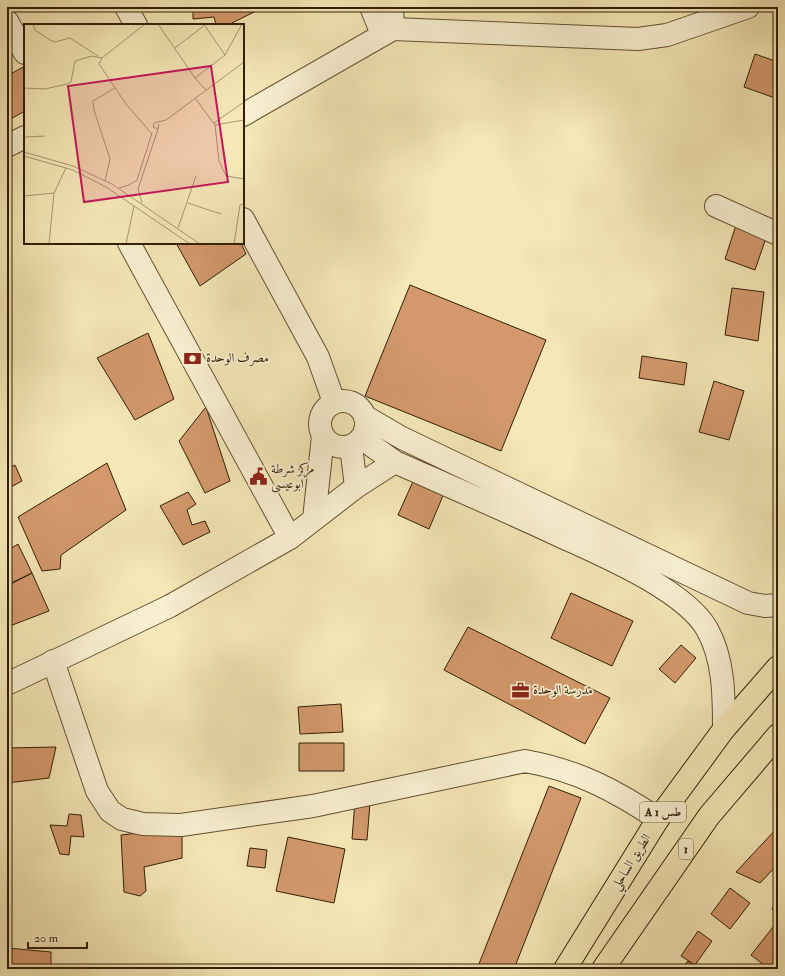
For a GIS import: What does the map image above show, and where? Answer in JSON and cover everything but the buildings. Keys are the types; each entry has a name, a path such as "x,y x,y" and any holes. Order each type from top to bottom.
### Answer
{"highway":[{"name":"الطريق الساحلي","path":"565,969 658,819 724,729 778,667"},
{"name":"1","path":"603,969 709,816 778,735"}],"street":[{"path":"126,7 135,24"},
{"path":"371,7 388,32"},
{"path":"388,32 392,7"},
{"path":"244,114 312,77 388,32 638,39 667,35 748,7"},
{"path":"7,21 24,51"},
{"path":"7,146 24,138"},
{"path":"716,206 778,234"},
{"path":"244,221 318,356 334,402"},
{"path":"130,244 290,538"},
{"path":"366,416 365,432 356,442 335,446 328,442 323,436 320,427 321,416 326,408 334,402 344,400 354,403 366,416 402,438 748,603 765,606 778,605"},
{"path":"314,519 323,436"},
{"path":"356,442 395,462 625,567 686,605 707,629 718,660 724,690 724,729"},
{"path":"356,442 356,487"},
{"path":"7,684 170,606 290,538 356,487 395,462"},
{"path":"53,661 97,791 110,811 122,819 144,824 181,825 204,822 313,806 525,761 552,766 578,775 624,796 658,819"}],"place":[{"name":"مصرف الوحدة","path":"193,358"},
{"name":"مركز شرطة ابوعيسى","path":"258,476"},
{"name":"مدرسة الوحدة","path":"520,690"}]}
